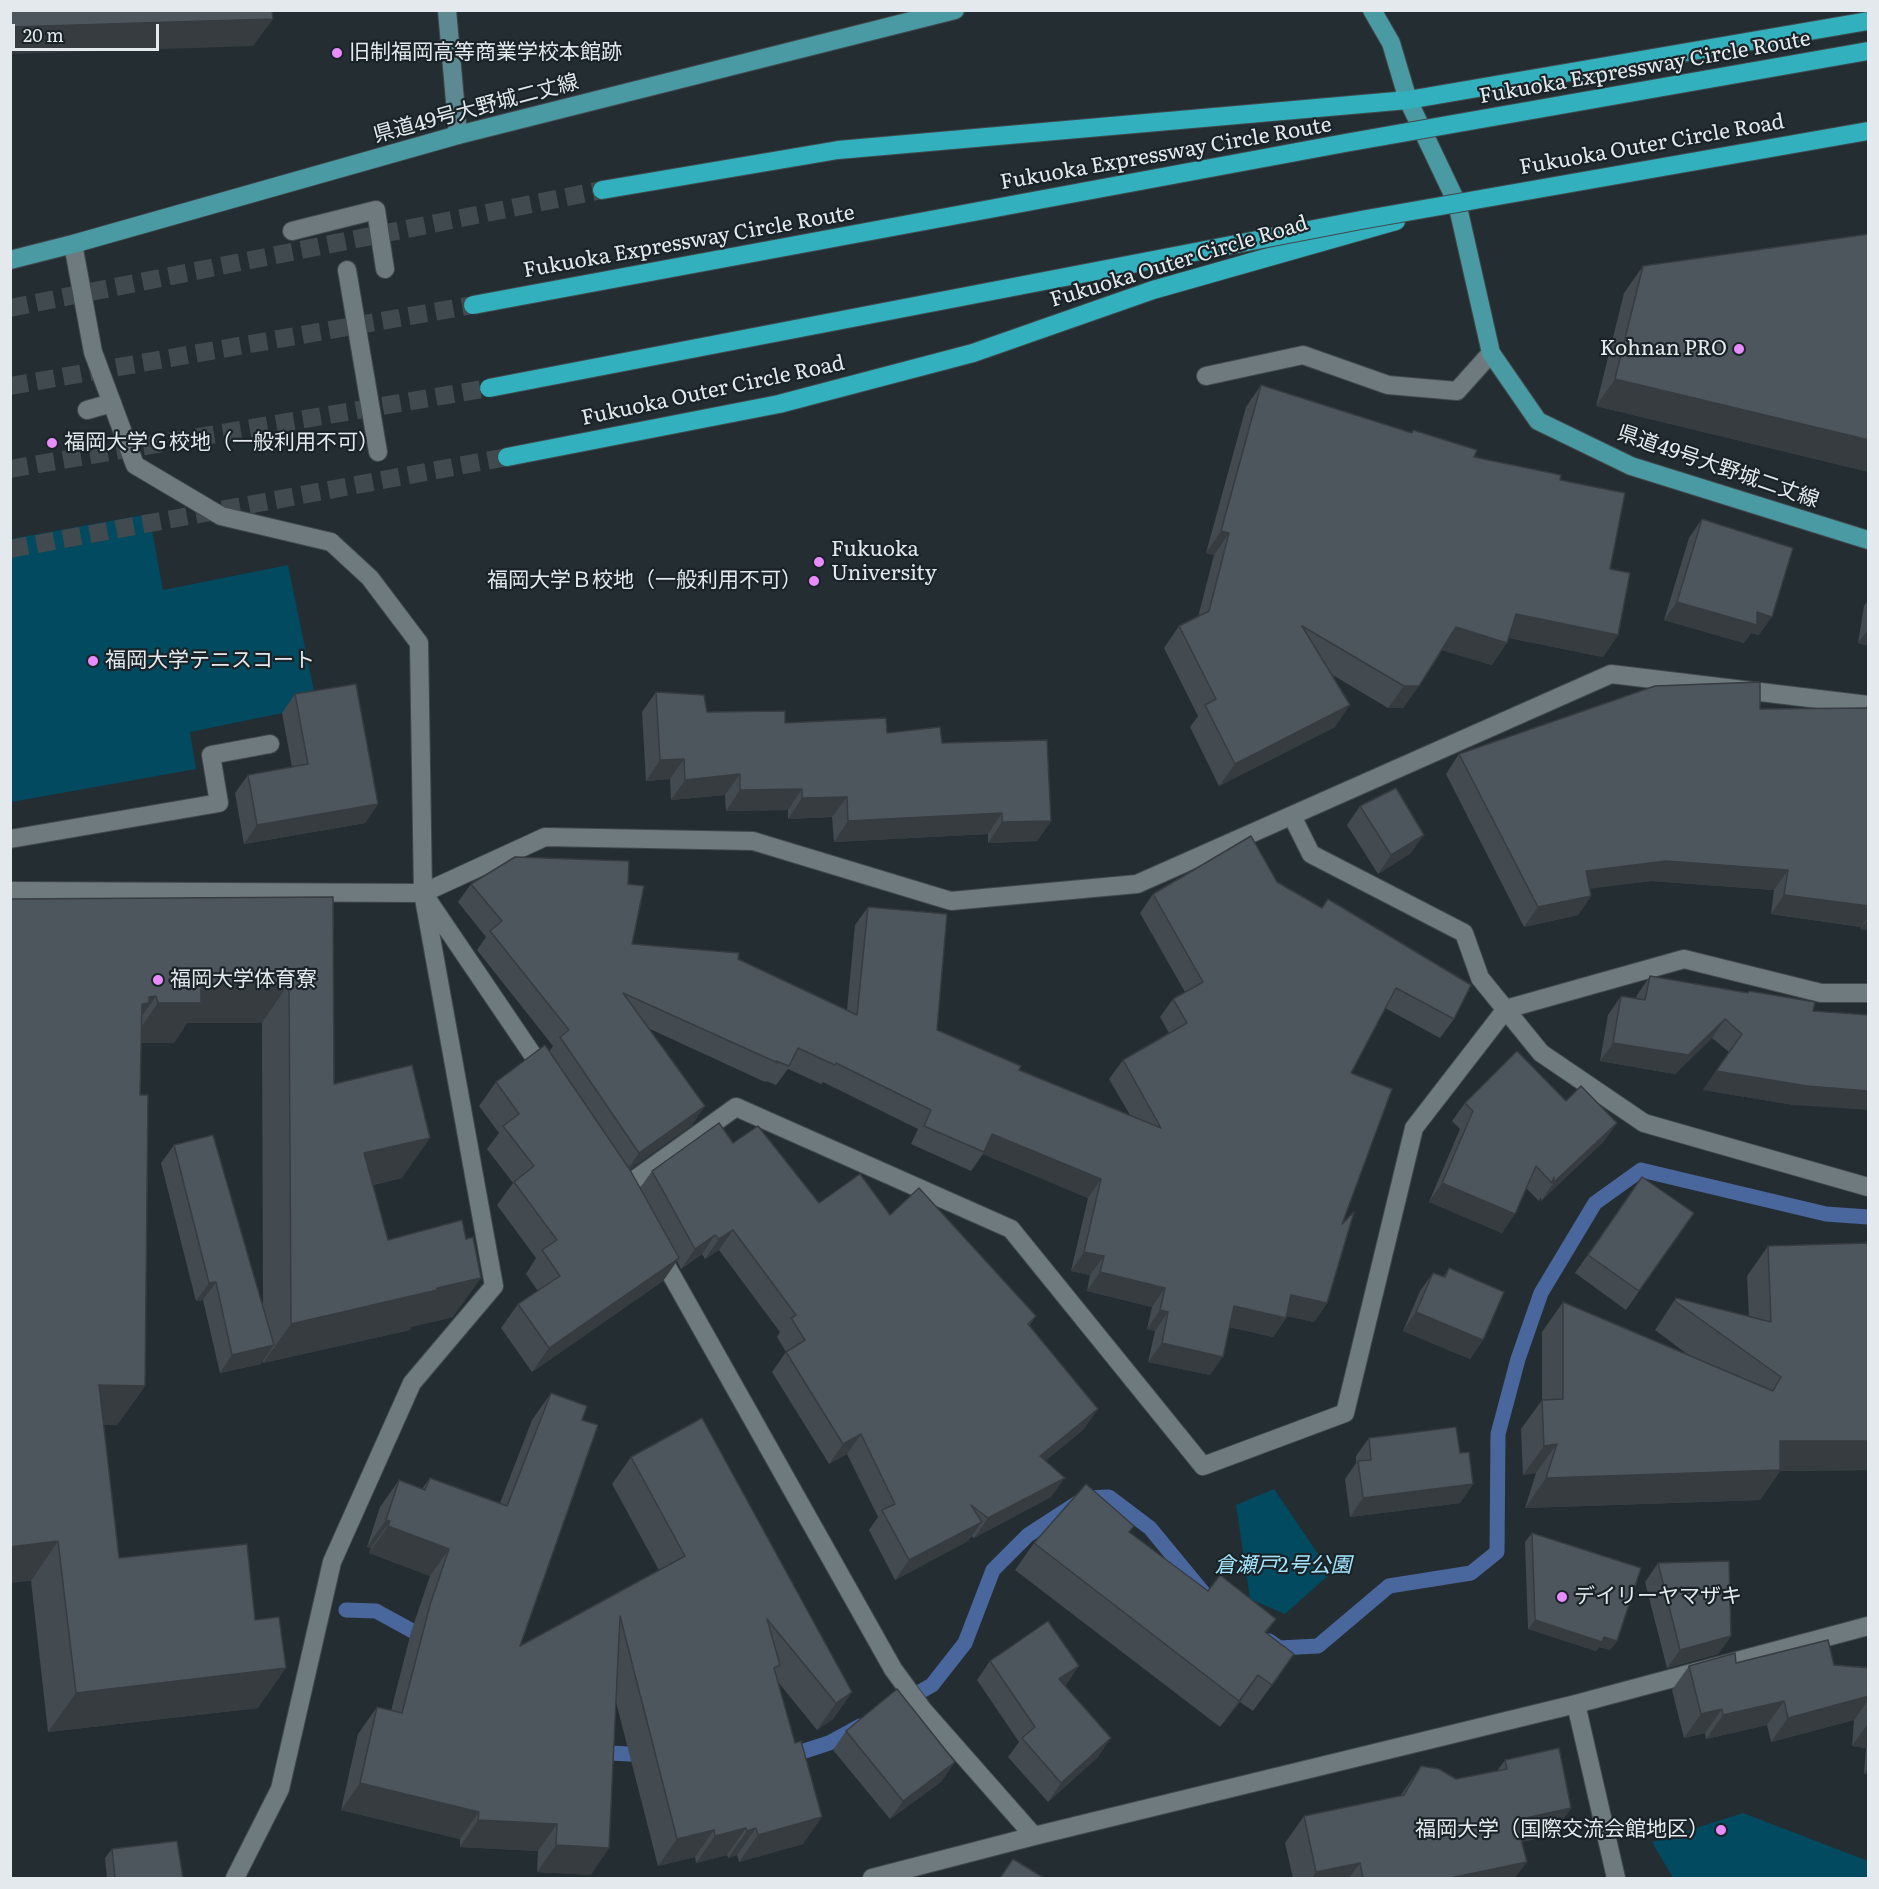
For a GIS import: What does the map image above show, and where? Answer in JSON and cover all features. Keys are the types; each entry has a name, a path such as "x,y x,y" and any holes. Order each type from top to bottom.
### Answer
{"highway":[{"path":"602,190 838,150 1408,100 1869,21"},
{"name":"Fukuoka Expressway Circle Route","path":"473,305 1356,141 1869,51"},
{"path":"489,388 1361,220 1869,130"},
{"name":"Fukuoka Outer Circle Road","path":"507,457 779,404 973,353 1153,290 1457,203 1869,130"}],"main road":[{"name":"県道49号大野城二丈線","path":"10,260 458,135 955,10"},
{"name":"県道49号大野城二丈線","path":"1372,10 1391,43 1408,100 1457,203 1491,354 1538,421 1631,466 1869,540"}],"street":[{"path":"447,10 458,135"},
{"path":"292,231 376,210 385,269"},
{"path":"73,244 93,352 135,465 221,516 331,542 370,578 419,643 423,893 494,1286 412,1383 332,1562 280,1789 235,1878"},
{"path":"347,270 378,452"},
{"path":"1206,376 1303,355 1388,384 1457,391 1491,354"},
{"path":"87,410 112,403"},
{"path":"10,891 423,893 545,837 753,841 951,901 1137,884 1611,674 1869,705"},
{"path":"10,839 219,803 212,755 270,744"},
{"path":"1292,816 1311,854 1464,933 1480,978 1541,1053 1644,1123 1869,1187"},
{"path":"423,893 556,1090"},
{"path":"622,1189 736,1107 1011,1229 1203,1466 1345,1413 1414,1128 1506,1009 1684,959 1821,993 1869,993"},
{"path":"652,1241 893,1669 923,1710 1034,1836"},
{"path":"872,1878 1034,1836 1576,1704 1869,1626"},
{"path":"1576,1704 1616,1878"}],"green space":[{"name":"福岡大学テニスコート","path":"149,514 163,590 288,565 317,706 190,732 196,769 11,802 11,539"},
{"name":"倉瀬戸2号公園","path":"1274,1489 1331,1573 1285,1614 1250,1599 1236,1505"},
{"path":"1743,1813 1868,1861 1868,1878 1673,1878 1652,1842"}],"building":[{"path":"10,10 272,10 273,19 10,27"},
{"name":"Kohnan PRO","path":"1869,234 1869,440 1615,379 1643,266"},
{"path":"1261,385 1412,433 1413,430 1477,450 1474,457 1561,475 1560,480 1625,493 1610,569 1630,573 1618,635 1516,614 1507,643 1456,627 1419,686 1404,686 1302,626 1350,705 1235,764 1205,705 1216,699 1179,626 1209,611 1229,533 1221,531"},
{"path":"1702,519 1793,548 1772,617 1757,612 1757,625 1677,602"},
{"path":"1760,682 1760,709 1869,708 1869,906 1784,895 1788,870 1666,861 1586,871 1591,896 1538,907 1459,754 1655,686"},
{"path":"356,684 378,804 257,825 248,775 308,764 295,694"},
{"path":"656,692 704,695 707,712 785,711 785,723 886,718 887,733 940,727 942,743 1047,740 1051,821 1002,822 1002,813 848,821 847,797 802,798 802,789 740,790 740,774 685,780 684,759 660,760"},
{"path":"1396,788 1424,835 1391,855 1360,806"},
{"path":"1251,836 1277,882 1322,908 1328,899 1471,985 1454,1019 1396,988 1351,1073 1392,1089 1342,1224 1354,1212 1327,1303 1291,1295 1286,1318 1234,1306 1223,1357 1162,1343 1168,1312 1160,1310 1165,1288 1100,1272 1104,1256 1084,1252 1101,1179 992,1134 984,1152 924,1126 931,1110 836,1063 835,1065 798,1048 789,1066 776,1061 778,1063 623,993 705,1106 639,1153 560,1037 569,1030 490,931 502,921 471,884 515,857 629,861 628,884 644,886 632,944 739,953 738,959 857,1015 868,907 947,914 937,1030 1021,1066 1019,1070 1161,1128 1123,1060 1187,1023 1173,999 1203,982 1153,894"},
{"path":"333,897 334,1084 412,1065 430,1138 364,1153 388,1240 462,1220 466,1239 473,1237 481,1278 291,1324 289,983 201,984 201,1003 158,1003 156,996 149,997 149,1003 142,1004 140,1095 148,1095 145,1386 99,1385 119,1558 247,1544 255,1620 279,1617 286,1668 76,1693 58,1541 10,1547 10,899"},
{"path":"1650,976 1815,1002 1813,1011 1869,1015 1869,1091 1807,1086 1716,1071 1742,1034 1725,1019 1688,1055 1613,1043 1621,996 1645,1000"},
{"path":"545,1045 630,1170 679,1258 549,1348 518,1304 560,1276 542,1250 557,1240 514,1182 534,1166 503,1126 519,1114 496,1082"},
{"path":"1517,1051 1566,1101 1581,1086 1617,1123 1554,1182 1554,1177 1552,1183 1536,1166 1515,1214 1442,1183 1473,1111 1465,1103"},
{"path":"719,1123 733,1143 758,1126 819,1203 860,1174 890,1215 919,1188 1036,1316 1028,1324 1098,1409 1040,1456 1065,1478 988,1518 971,1505 982,1522 909,1560 882,1510 895,1504 861,1434 843,1444 786,1352 805,1340 791,1318 796,1315 733,1230 719,1239 715,1235 695,1249 652,1171"},
{"path":"213,1135 274,1345 232,1355 216,1282 209,1283 174,1145"},
{"path":"1642,1177 1694,1213 1639,1291 1588,1255"},
{"path":"1869,1243 1869,1441 1780,1441 1780,1470 1546,1478 1557,1444 1544,1446 1542,1400 1563,1399 1563,1302 1773,1391 1781,1377 1675,1301 1676,1298 1771,1322 1768,1246"},
{"path":"1449,1268 1504,1292 1483,1340 1416,1312 1433,1273 1445,1277"},
{"path":"551,1393 587,1406 582,1420 598,1425 520,1646 685,1556 631,1457 702,1418 852,1692 836,1703 767,1619 780,1665 774,1668 795,1743 801,1741 822,1817 758,1835 756,1828 747,1831 746,1828 715,1836 714,1830 677,1839 620,1616 609,1848 556,1845 557,1824 478,1820 479,1812 360,1783 377,1707 402,1713 430,1605 449,1549 388,1526 390,1521 386,1520 399,1480 425,1490 430,1478 507,1506"},
{"path":"1456,1427 1460,1453 1469,1452 1473,1484 1363,1498 1358,1461 1371,1460 1369,1438"},
{"path":"1086,1484 1134,1526 1129,1532 1208,1591 1220,1575 1276,1619 1265,1632 1294,1654 1272,1685 1258,1675 1239,1701 1034,1543"},
{"name":"デイリーヤマザキ","path":"1532,1533 1641,1568 1617,1641 1604,1637 1602,1642 1535,1620"},
{"path":"1729,1561 1731,1636 1680,1650 1658,1563"},
{"path":"1048,1621 1079,1666 1059,1679 1111,1738 1061,1783 1022,1738 1035,1727 990,1661"},
{"path":"1828,1640 1834,1665 1869,1668 1869,1696 1788,1718 1784,1701 1723,1715 1722,1709 1701,1714 1689,1666 1735,1653 1736,1663"},
{"path":"897,1689 955,1762 903,1801 846,1731"},
{"path":"1559,1748 1571,1808 1516,1820 1527,1862 1450,1878 1363,1878 1360,1863 1316,1872 1304,1816 1404,1795 1421,1766 1439,1769 1456,1779 1507,1769 1505,1760"},
{"path":"177,1841 183,1878 115,1878 112,1849"},
{"path":"1013,1859 1044,1878 1000,1878"}],"waterway":[{"path":"1269,1641 1279,1648 1318,1646 1389,1586 1471,1573 1497,1552 1498,1434 1518,1359 1541,1293 1595,1203 1641,1170 1826,1214 1868,1217"},
{"path":"904,1701 932,1685 965,1643 993,1570 1028,1535 1085,1498 1109,1497 1150,1528 1206,1596"},
{"path":"346,1610 376,1611 429,1640"},
{"path":"786,1757 829,1743 860,1726"},
{"path":"599,1742 610,1753 649,1755"}],"tunnel":[{"path":"10,308 602,190"},
{"path":"10,386 473,305"},
{"path":"10,469 489,388"},
{"path":"10,549 507,457"}],"place":[{"name":"旧制福岡高等商業学校本館跡","path":"337,53"},
{"name":"Kohnan PRO","path":"1739,349"},
{"name":"福岡大学Ｇ校地（一般利用不可）","path":"52,443"},
{"name":"Fukuoka University","path":"819,562"},
{"name":"福岡大学Ｂ校地（一般利用不可）","path":"814,581"},
{"name":"福岡大学テニスコート","path":"93,661"},
{"name":"福岡大学体育寮","path":"158,980"},
{"name":"デイリーヤマザキ","path":"1562,1597"},
{"name":"福岡大学（国際交流会館地区）","path":"1721,1830"}]}
